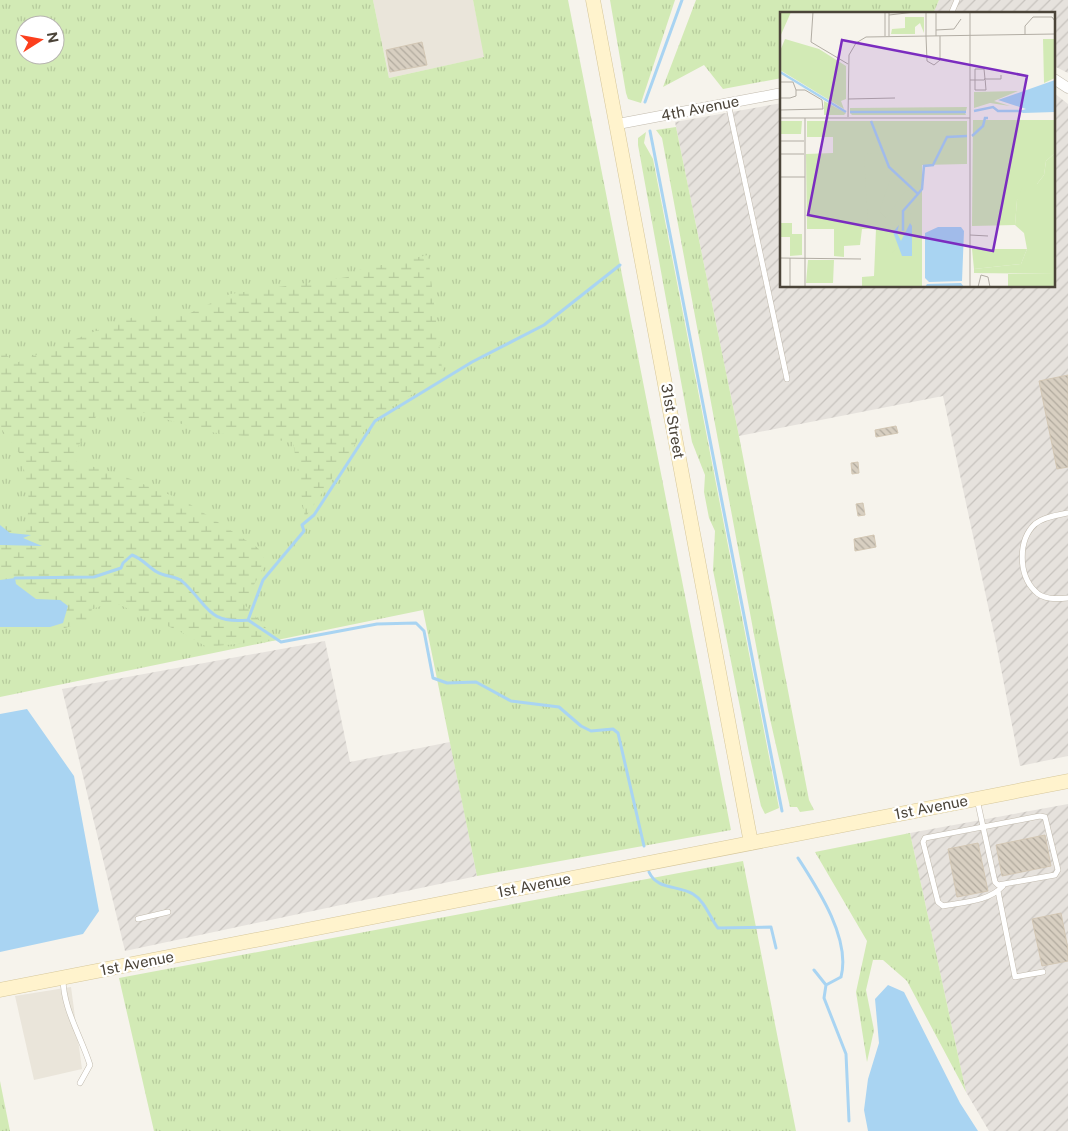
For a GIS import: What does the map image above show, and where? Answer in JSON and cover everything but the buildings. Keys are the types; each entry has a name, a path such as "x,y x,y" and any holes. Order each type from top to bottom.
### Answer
{"main road":[{"name":"31st Street","path":"593,0 618,124 750,843"},
{"name":"1st Avenue","path":"0,990 1068,781"}],"street":[{"path":"1056,80 1068,88"},
{"name":"4th Avenue","path":"618,124 780,93"}],"lane":[{"path":"952,12 956,0"},
{"path":"728,103 787,379"},
{"path":"1068,513 1037,522 1025,536 1023,551 1027,579 1035,592 1047,598 1068,598"},
{"path":"977,798 995,882 1003,886"},
{"path":"1040,816 1047,819 1058,870 1055,875 1003,886 998,891 982,898 943,906 938,902 923,842 926,838 984,826 1040,816"},
{"path":"998,891 1015,977 1043,972"},
{"path":"138,919 168,912"},
{"path":"63,977 65,1003 83,1041 90,1065 80,1083"}],"shaded area":[{"path":"373,0 473,0 485,57 389,78"},
{"path":"939,0 1068,0 1068,73 1056,67 1056,12 934,12"},
{"path":"1056,95 1068,104 1068,756 1020,766 996,643 943,396 739,436 675,122 780,103 780,288 1056,288"},
{"path":"325,641 350,762 450,742 477,876 125,951 62,689"},
{"path":"1068,804 1068,1131 989,1131 966,1092 910,833"},
{"path":"71,987 82,1069 34,1080 15,996"}],"green space":[{"path":"0,0 373,0 389,78 484,57 473,0 568,0 731,830 477,876 423,610 0,697"},
{"path":"610,0 675,0 641,103 628,99 626,93"},
{"path":"696,0 939,0 934,12 780,12 780,78 723,89 704,65 663,87"},
{"path":"676,127 739,436 809,800 814,810 800,812 797,807 790,807 768,710 662,138 656,130"},
{"path":"646,132 644,143 653,159 779,808 765,814 761,806 749,753 713,570 715,531 709,518 704,492 705,475 692,442 638,145 638,138"},
{"path":"428,255 443,376 373,418 305,518 293,442 209,432 138,411 100,410 70,460 118,474 185,501 258,548 266,562 244,604 277,640 207,647 179,631 113,602 92,609 88,621 58,630 50,627 0,627 0,523 27,525 29,500 22,457 0,427 0,350 16,363 123,320 146,314 184,316 230,294 348,277 359,270"},
{"path":"910,833 966,1092 907,981 883,960 873,960 866,990 874,1030 867,1062 856,992 867,941 815,852"},
{"path":"743,861 796,1131 154,1131 119,978"},
{"path":"0,1081 10,1131 0,1131"}],"water":[{"path":"0,525 10,533 31,535 23,538 42,546 0,545"},
{"path":"15,578 16,584 36,599 60,600 68,606 63,623 50,627 0,627 0,580"},
{"path":"27,709 74,776 99,911 83,934 0,952 0,714"},
{"path":"888,985 904,992 960,1103 978,1131 868,1131 864,1110 868,1079 879,1043 875,999"}],"waterway":[{"path":"645,102 682,0"},
{"path":"650,131 782,811"},
{"path":"620,265 544,325 472,362 375,421 314,515 302,525 304,531 263,580 248,620 281,642 377,624 416,623 424,631 433,678 447,683 476,682 511,701 559,707 581,726 591,731 613,729 618,733 644,846"},
{"path":"15,578 94,577 121,568 123,563 132,555 157,572 180,580 216,616 224,619 248,620"},
{"path":"798,858 815,884 831,915 841,947 843,962 841,977 826,985 824,998 846,1054 849,1121"},
{"path":"649,872 657,882 687,891 697,897 718,928 771,927 776,948"},
{"path":"814,970 826,985"}]}
